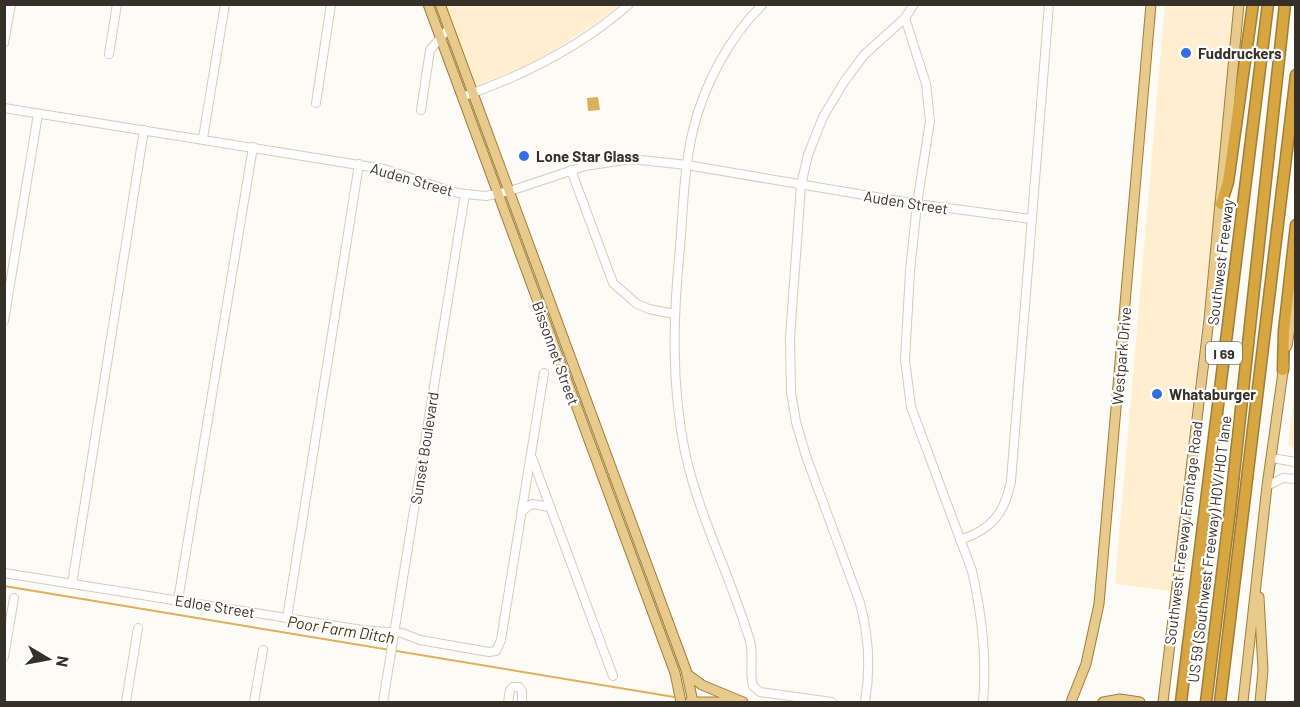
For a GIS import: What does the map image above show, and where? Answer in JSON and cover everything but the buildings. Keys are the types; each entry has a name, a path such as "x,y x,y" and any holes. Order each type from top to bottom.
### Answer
{"highway":[{"path":"1221,204 1227,182 1253,4"},
{"name":"Southwest Freeway","path":"1181,702 1268,4"},
{"name":"US 59 (Southwest Freeway) HOV/HOT lane","path":"1206,702 1230,510 1285,4"},
{"name":"I 69","path":"1220,702 1296,75"},
{"path":"1283,370 1284,331 1296,225"},
{"path":"1201,702 1236,403 1259,234"}],"main road":[{"name":"Bissonnet Street","path":"428,4 675,673 681,702"},
{"name":"Bissonnet Street","path":"440,4 638,538 687,674 692,702"},
{"name":"Westpark Drive","path":"1071,702 1086,663 1099,604 1150,4"},
{"name":"Southwest Freeway Frontage Road","path":"1163,702 1221,204 1220,180 1239,4"},
{"path":"1243,702 1267,486 1296,290"},
{"path":"559,360 571,356"},
{"path":"626,542 638,538"},
{"path":"1258,565 1263,670 1260,702"},
{"path":"687,674 702,685 744,702"},
{"path":"1103,702 1114,699 1140,702"},
{"path":"692,702 744,702"}],"street":[{"path":"4,44 11,4"},
{"path":"109,54 117,4"},
{"path":"203,138 225,4"},
{"path":"316,103 331,4"},
{"path":"462,97 529,70 577,43 629,4"},
{"path":"763,4 732,43 708,87 693,130 687,165 674,314 675,386 686,453 701,507 750,643 752,684 756,690 832,702"},
{"path":"865,702 869,678 866,625 796,422 791,392 790,338 801,184 808,155 823,117 844,82 864,55 905,18 914,4"},
{"path":"960,540 976,534 992,523 1004,505 1009,490 1049,4"},
{"path":"905,18 926,84 930,121 917,204 910,271 905,360 911,407 972,572 985,657 984,702"},
{"path":"421,110 430,50 449,28"},
{"name":"Auden Street","path":"4,108 359,164 384,169 465,194 486,196 510,191 572,170 631,159 687,165 917,204 1031,219"},
{"path":"4,321 38,114"},
{"path":"72,584 144,130"},
{"path":"178,600 253,147"},
{"path":"287,618 359,164"},
{"path":"572,170 613,283 637,304 674,314"},
{"name":"Sunset Boulevard","path":"383,702 465,194"},
{"path":"522,511 544,373"},
{"path":"531,455 612,676"},
{"path":"1271,459 1296,462"},
{"path":"1267,486 1283,478 1296,479"},
{"path":"522,511 532,504 550,507"},
{"name":"Edloe Street","path":"4,573 362,630 394,632 420,640 489,652 496,651 500,645 522,511"},
{"path":"4,657 14,598"},
{"path":"126,702 138,628"},
{"path":"254,702 263,650"},
{"path":"508,702 510,690 513,687 519,687 522,691 522,702"}],"shaded area":[{"path":"445,4 619,5 551,52 476,86"},
{"path":"1165,5 1238,5 1171,591 1115,584"},
{"path":"598,97 600,110 588,111 587,98"},
{"path":"1295,390 1296,449 1288,445"}],"waterway":[{"name":"Poor Farm Ditch","path":"4,586 674,697"}],"place":[{"name":"Fuddruckers","path":"1186,53"},
{"name":"Lone Star Glass","path":"524,156"},
{"name":"Whataburger","path":"1157,394"}]}
